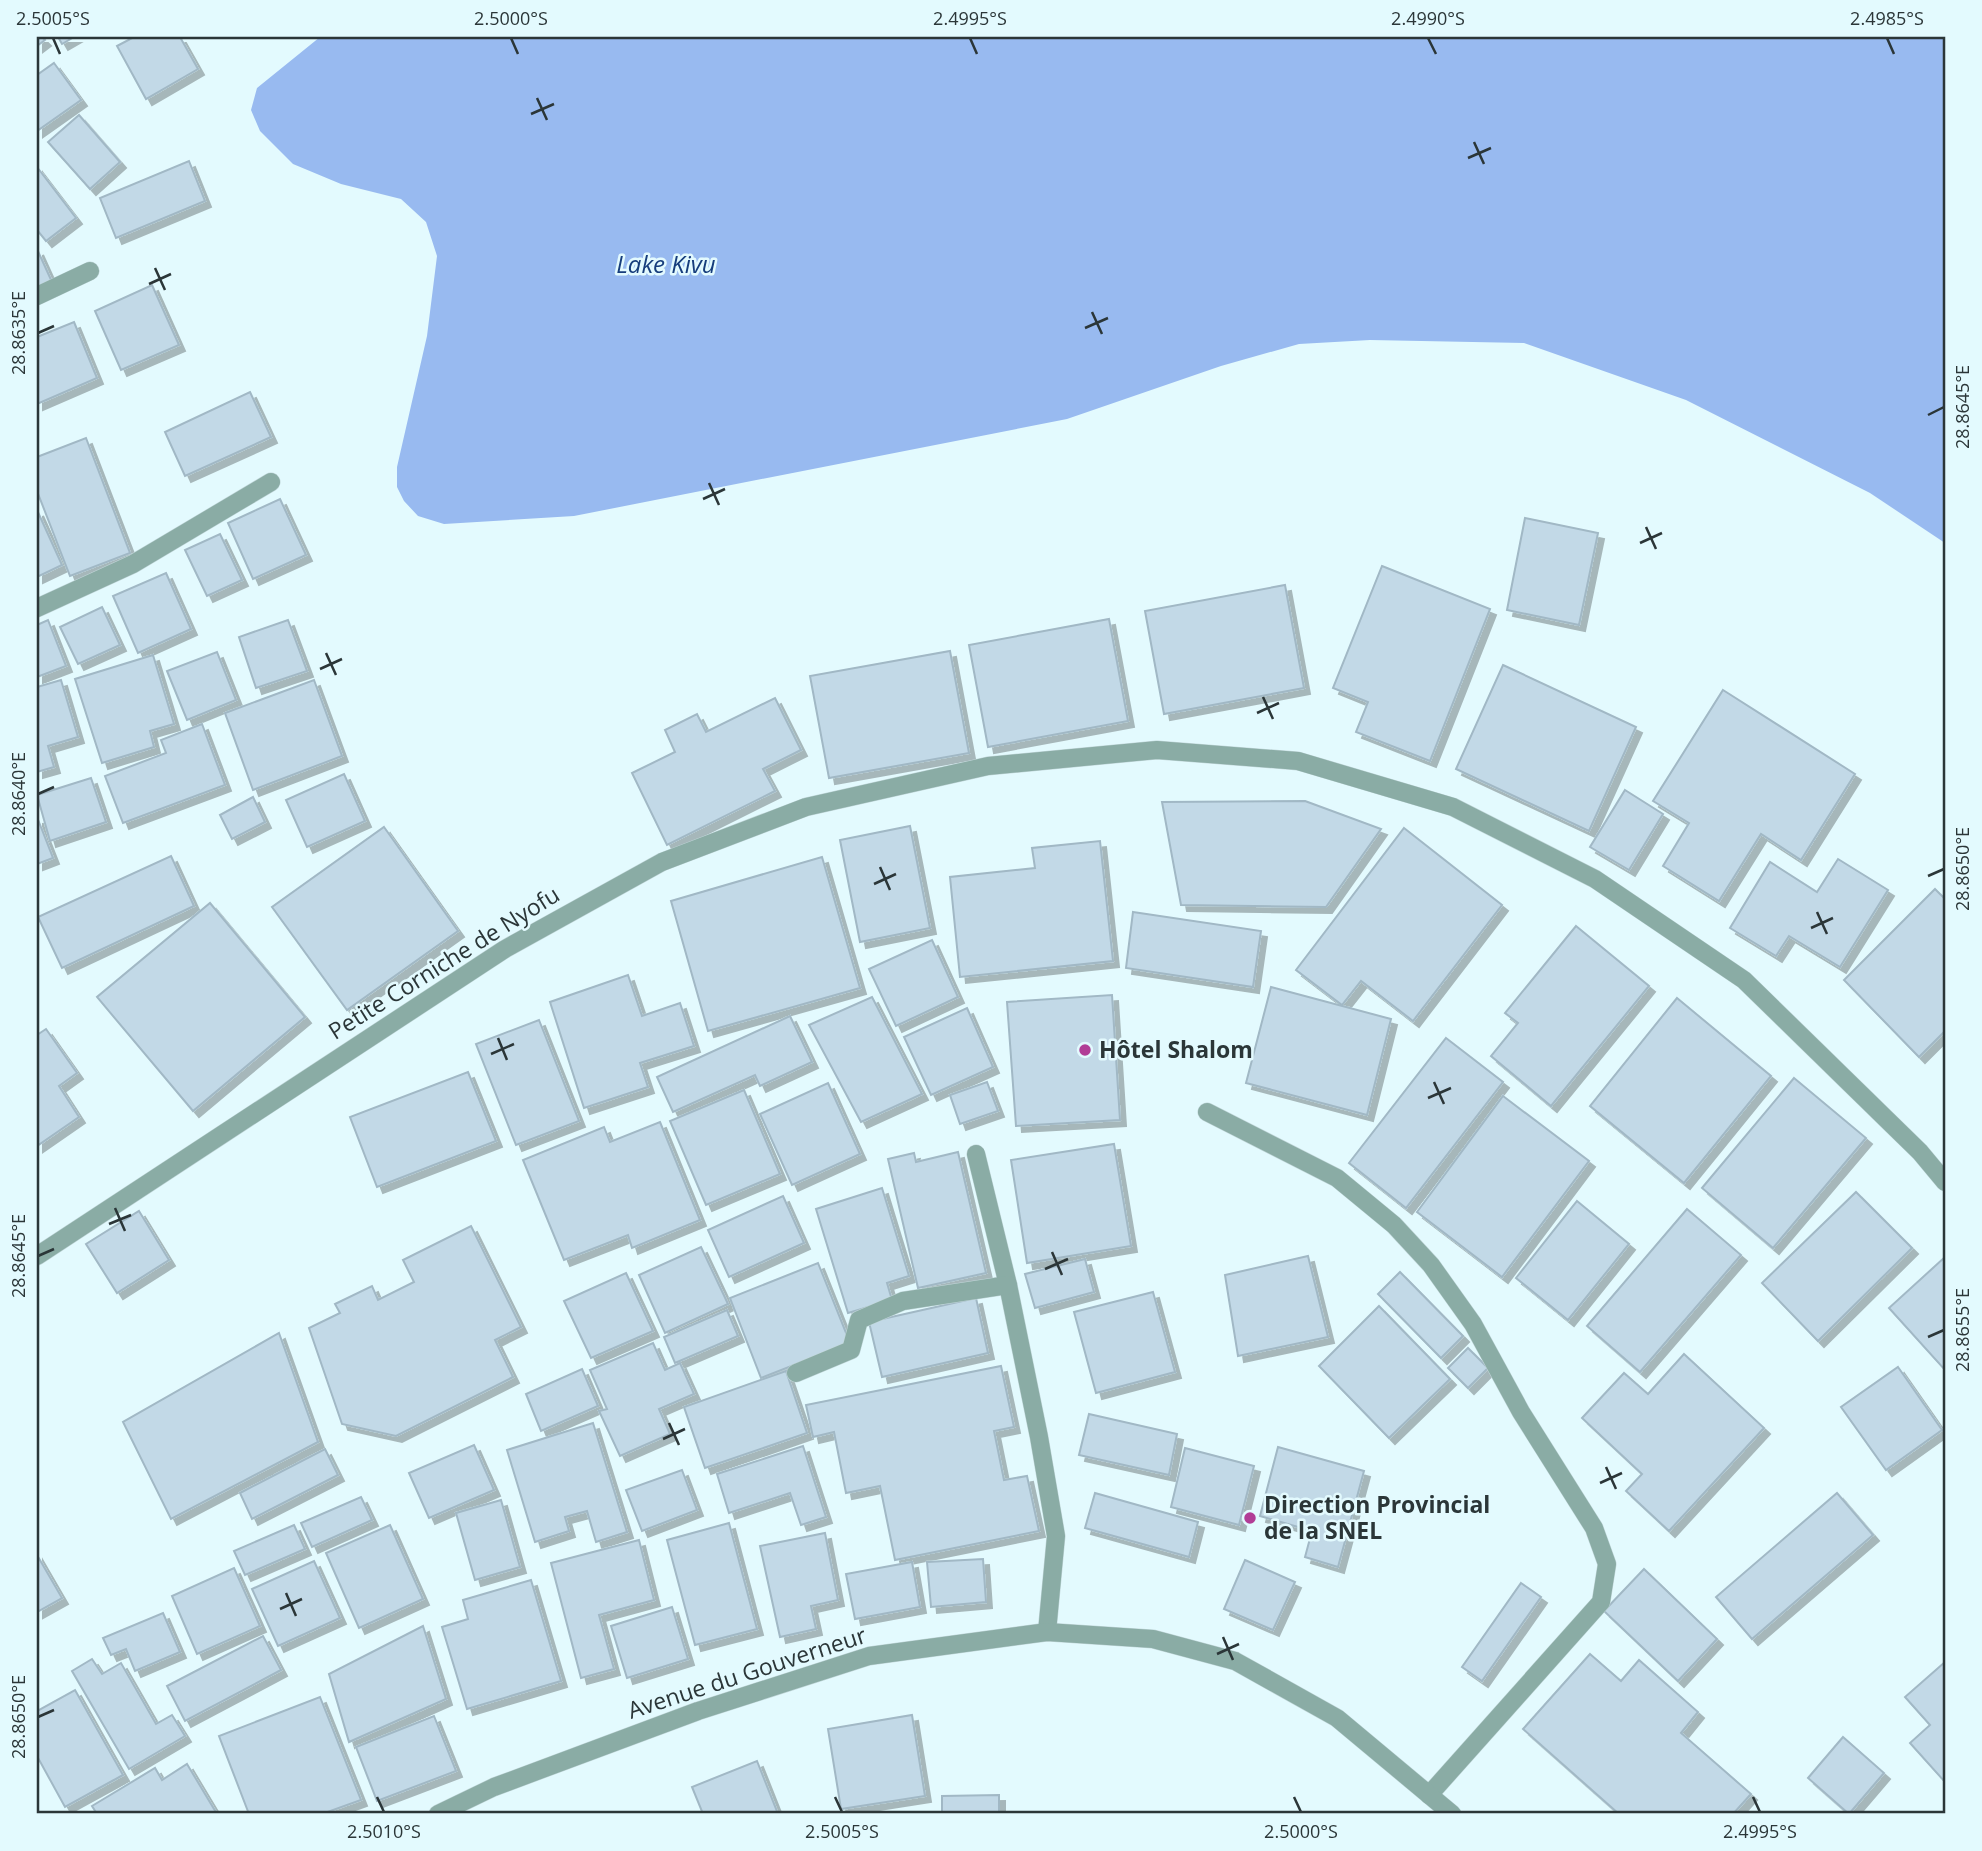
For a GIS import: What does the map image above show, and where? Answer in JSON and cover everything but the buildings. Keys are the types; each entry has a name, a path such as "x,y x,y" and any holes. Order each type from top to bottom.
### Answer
{"street":[{"path":"37,296 90,271"},
{"path":"37,608 133,564 271,482"},
{"name":"Petite Corniche de Nyofu","path":"37,1256 505,948 662,862 806,807 975,768 1157,751 1298,761 1453,807 1595,879 1744,980 1920,1152 1945,1182"},
{"path":"1207,1112 1337,1178 1394,1225 1431,1265 1473,1324 1521,1412 1594,1528 1607,1564 1601,1602 1429,1795"},
{"path":"976,1154 1008,1285 1040,1437 1056,1536 1046,1632"},
{"path":"796,1373 851,1350 859,1320 903,1301 1008,1285"},
{"name":"Avenue du Gouverneur","path":"438,1814 494,1787 698,1711 869,1656 1046,1632 1153,1639 1235,1661 1337,1718 1452,1814"}],"water":[{"name":"Lake Kivu","path":"320,37 1945,37 1945,543 1870,493 1686,400 1524,343 1370,340 1299,344 1221,366 1067,419 574,516 444,524 418,516 404,501 397,487 397,467 427,336 437,256 426,222 401,199 341,184 293,164 260,131 251,110 257,88"}],"place":[{"name":"Hôtel Shalom","path":"1085,1050"},
{"name":"Direction Provincial de la SNEL","path":"1250,1518"}]}
